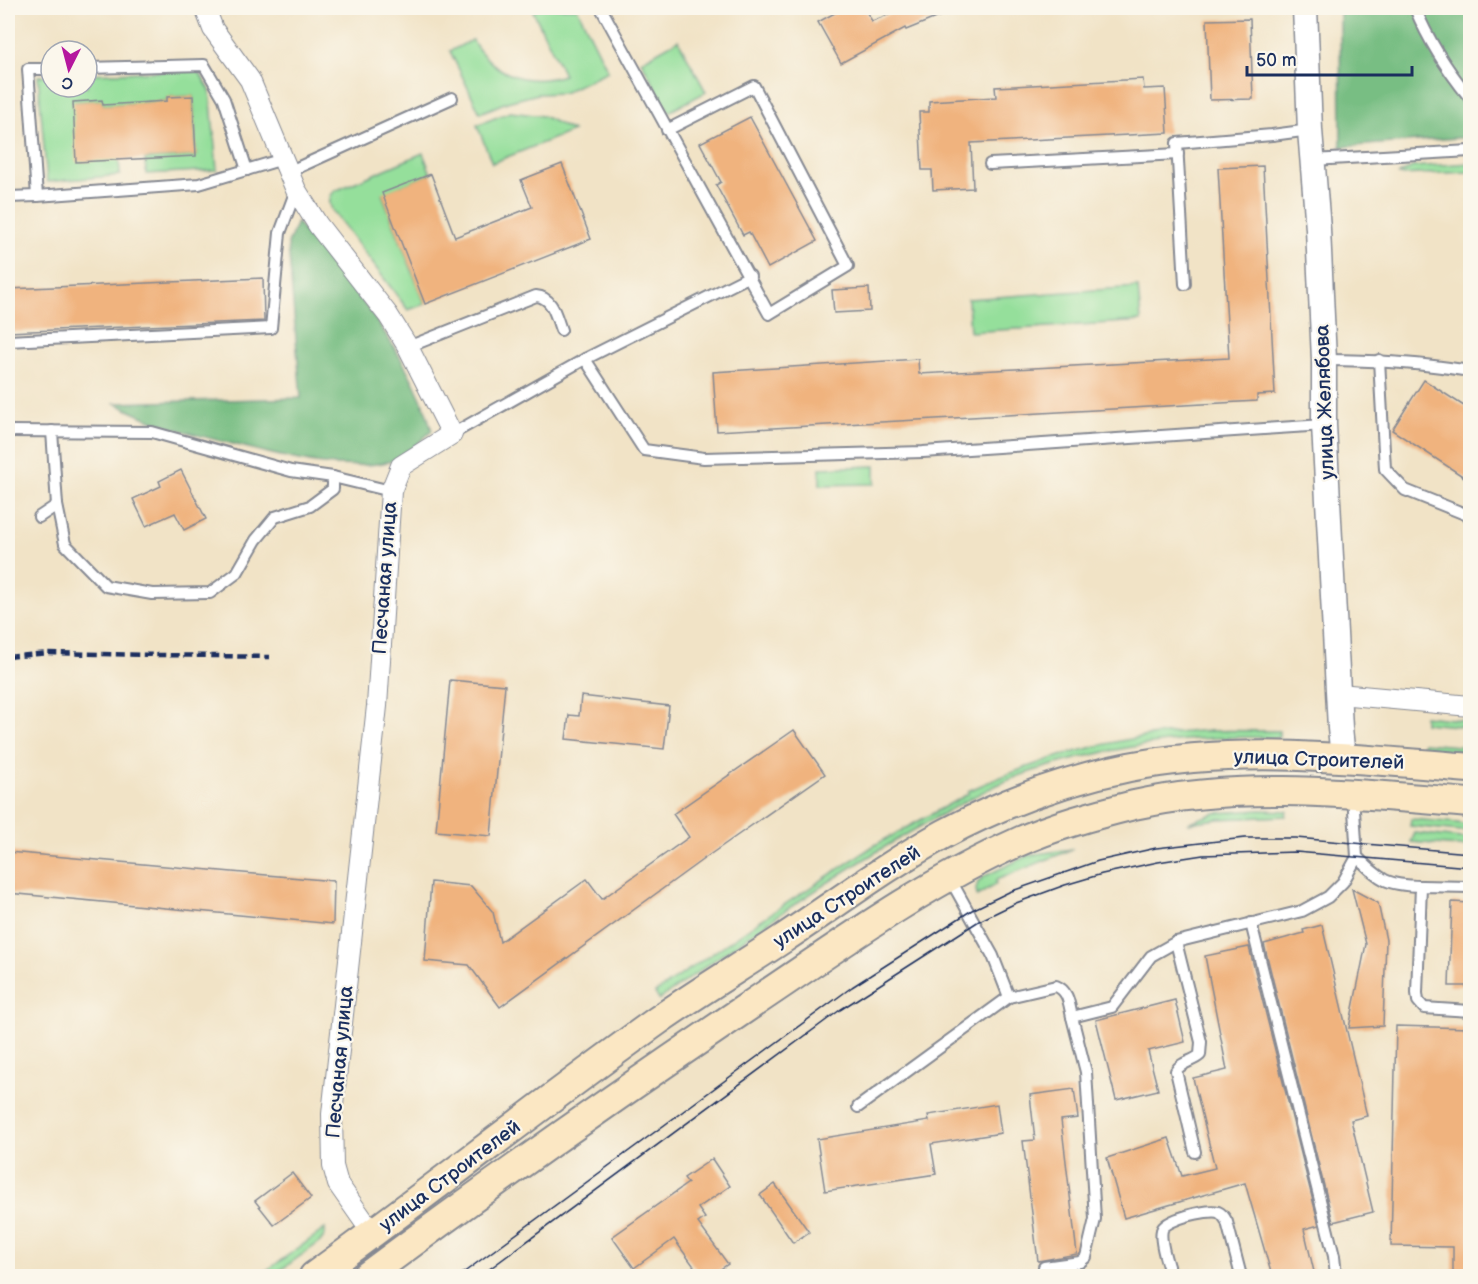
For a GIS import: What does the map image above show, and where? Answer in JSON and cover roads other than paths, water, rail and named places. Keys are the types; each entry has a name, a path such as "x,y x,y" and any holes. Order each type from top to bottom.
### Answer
{"main road":[{"name":"улица Строителей","path":"314,1276 659,1021 944,834 1001,807 1057,784 1130,767 1209,756 1343,758 1470,768"},
{"name":"улица Желябова","path":"1343,758 1353,794"},
{"name":"улица Строителей","path":"367,1276 681,1052 916,894 1017,842 1069,823 1138,805 1212,793 1353,794 1470,803"}],"street":[{"path":"205,8 213,29 250,80 296,190 318,225 387,315 408,347 452,434"},
{"name":"улица Желябова","path":"1305,8 1324,360 1324,425 1343,758"},
{"name":"Песчаная улица","path":"373,1233 338,1184 333,1166 332,1114 377,706 391,490 401,466 452,434"},
{"path":"1339,694 1470,706"}],"lane":[{"path":"601,8 667,130 750,276 769,314 848,267 754,86 667,130"},
{"path":"1415,8 1421,24 1452,77 1470,98"},
{"path":"99,68 204,65 224,99 247,170"},
{"path":"37,196 28,69 39,69"},
{"path":"8,197 199,184 247,170 285,166 452,98"},
{"path":"1185,284 1178,143 1310,130"},
{"path":"1313,160 1470,150"},
{"path":"990,164 1178,154"},
{"path":"8,340 271,328 280,233 296,190"},
{"path":"452,434 585,359 750,276"},
{"path":"408,347 536,296 544,297 549,301 561,330"},
{"path":"585,359 644,450 704,458 923,452 1324,425"},
{"path":"1324,360 1424,363 1470,371"},
{"path":"1379,360 1385,469 1405,490 1470,516"},
{"path":"8,431 152,432 291,471 333,477 391,490"},
{"path":"52,431 57,505 65,544 106,586 152,594 210,593 237,573 256,540 275,517 310,506 333,489 333,477"},
{"path":"39,517 57,505"},
{"path":"1072,1017 1112,1007 1151,956 1176,942 1302,910 1328,897 1343,882 1357,857 1353,794"},
{"path":"1357,857 1382,880 1401,885 1470,887"},
{"path":"949,876 993,956 1009,997"},
{"path":"1421,886 1417,993 1419,1001 1424,1008 1433,1010 1470,1011"},
{"path":"1251,923 1334,1256 1336,1276"},
{"path":"1176,942 1202,1048 1200,1055 1179,1066 1176,1071 1195,1152"},
{"path":"858,1107 1009,997 1056,986 1063,988 1086,1072 1095,1219 1086,1257 1080,1262 1044,1268"},
{"path":"1171,1276 1162,1240 1161,1231 1165,1224 1172,1220 1217,1211 1227,1222 1241,1276"}],"tram line":[{"path":"459,1276 852,987 972,910 1009,892 1098,861 1156,848 1245,838 1296,838 1470,853"},
{"path":"480,1276 840,1010 979,921 1016,903 1102,874 1203,855 1296,852 1470,867"}],"railway":[{"path":"8,657 48,653 270,657"}]}
